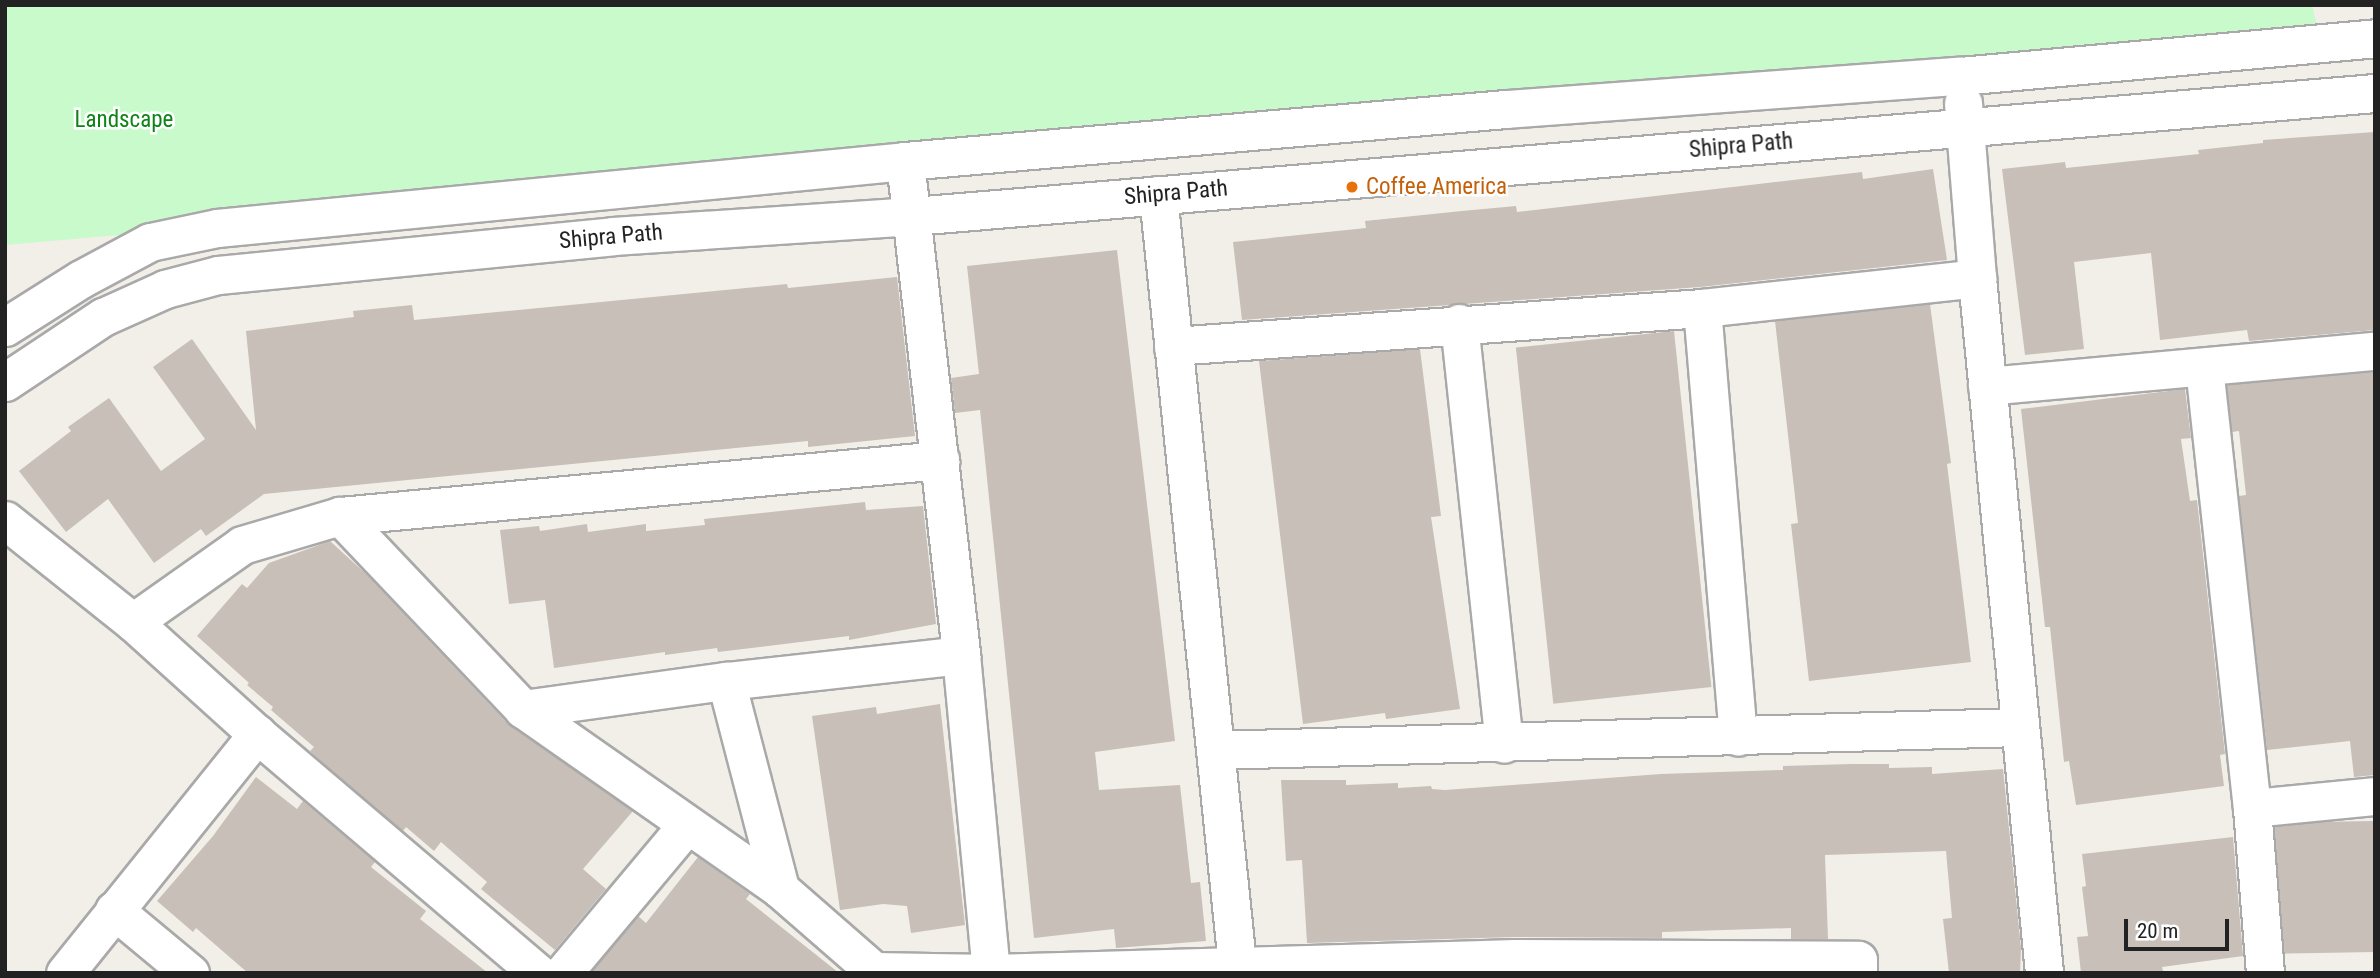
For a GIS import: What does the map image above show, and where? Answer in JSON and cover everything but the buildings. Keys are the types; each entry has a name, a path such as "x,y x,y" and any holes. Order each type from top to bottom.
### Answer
{"street":[{"name":"Shipra Path","path":"5,327 81,279 150,242 217,228 905,161 1506,110 1960,76 2375,38"},
{"path":"1960,76 2044,973"},
{"name":"Shipra Path","path":"5,383 103,317 165,289 218,275 613,236 914,216 2375,93"},
{"path":"905,161 914,216 961,655 990,973"},
{"path":"1158,195 1237,970"},
{"path":"1174,346 1459,323 1702,308 1977,278"},
{"path":"1702,308 1738,736"},
{"path":"1459,323 1504,744"},
{"path":"1987,386 2375,351"},
{"path":"2204,367 2252,808 2264,973"},
{"path":"133,621 242,545 340,516 940,460"},
{"path":"340,516 523,709 686,826 780,889 874,971 990,973 1858,960 1858,973"},
{"path":"5,520 133,621 257,734 538,973"},
{"path":"523,709 726,681 961,655"},
{"path":"726,681 780,889"},
{"path":"1214,750 1504,744 2020,727"},
{"path":"65,973 257,734"},
{"path":"2252,808 2375,796"},
{"path":"563,973 686,826"},
{"path":"114,909 191,973"}],"green space":[{"name":"Landscape","path":"5,5 2312,5 2321,43 5,245"}],"place":[{"name":"Coffee America","path":"1352,187"}]}
